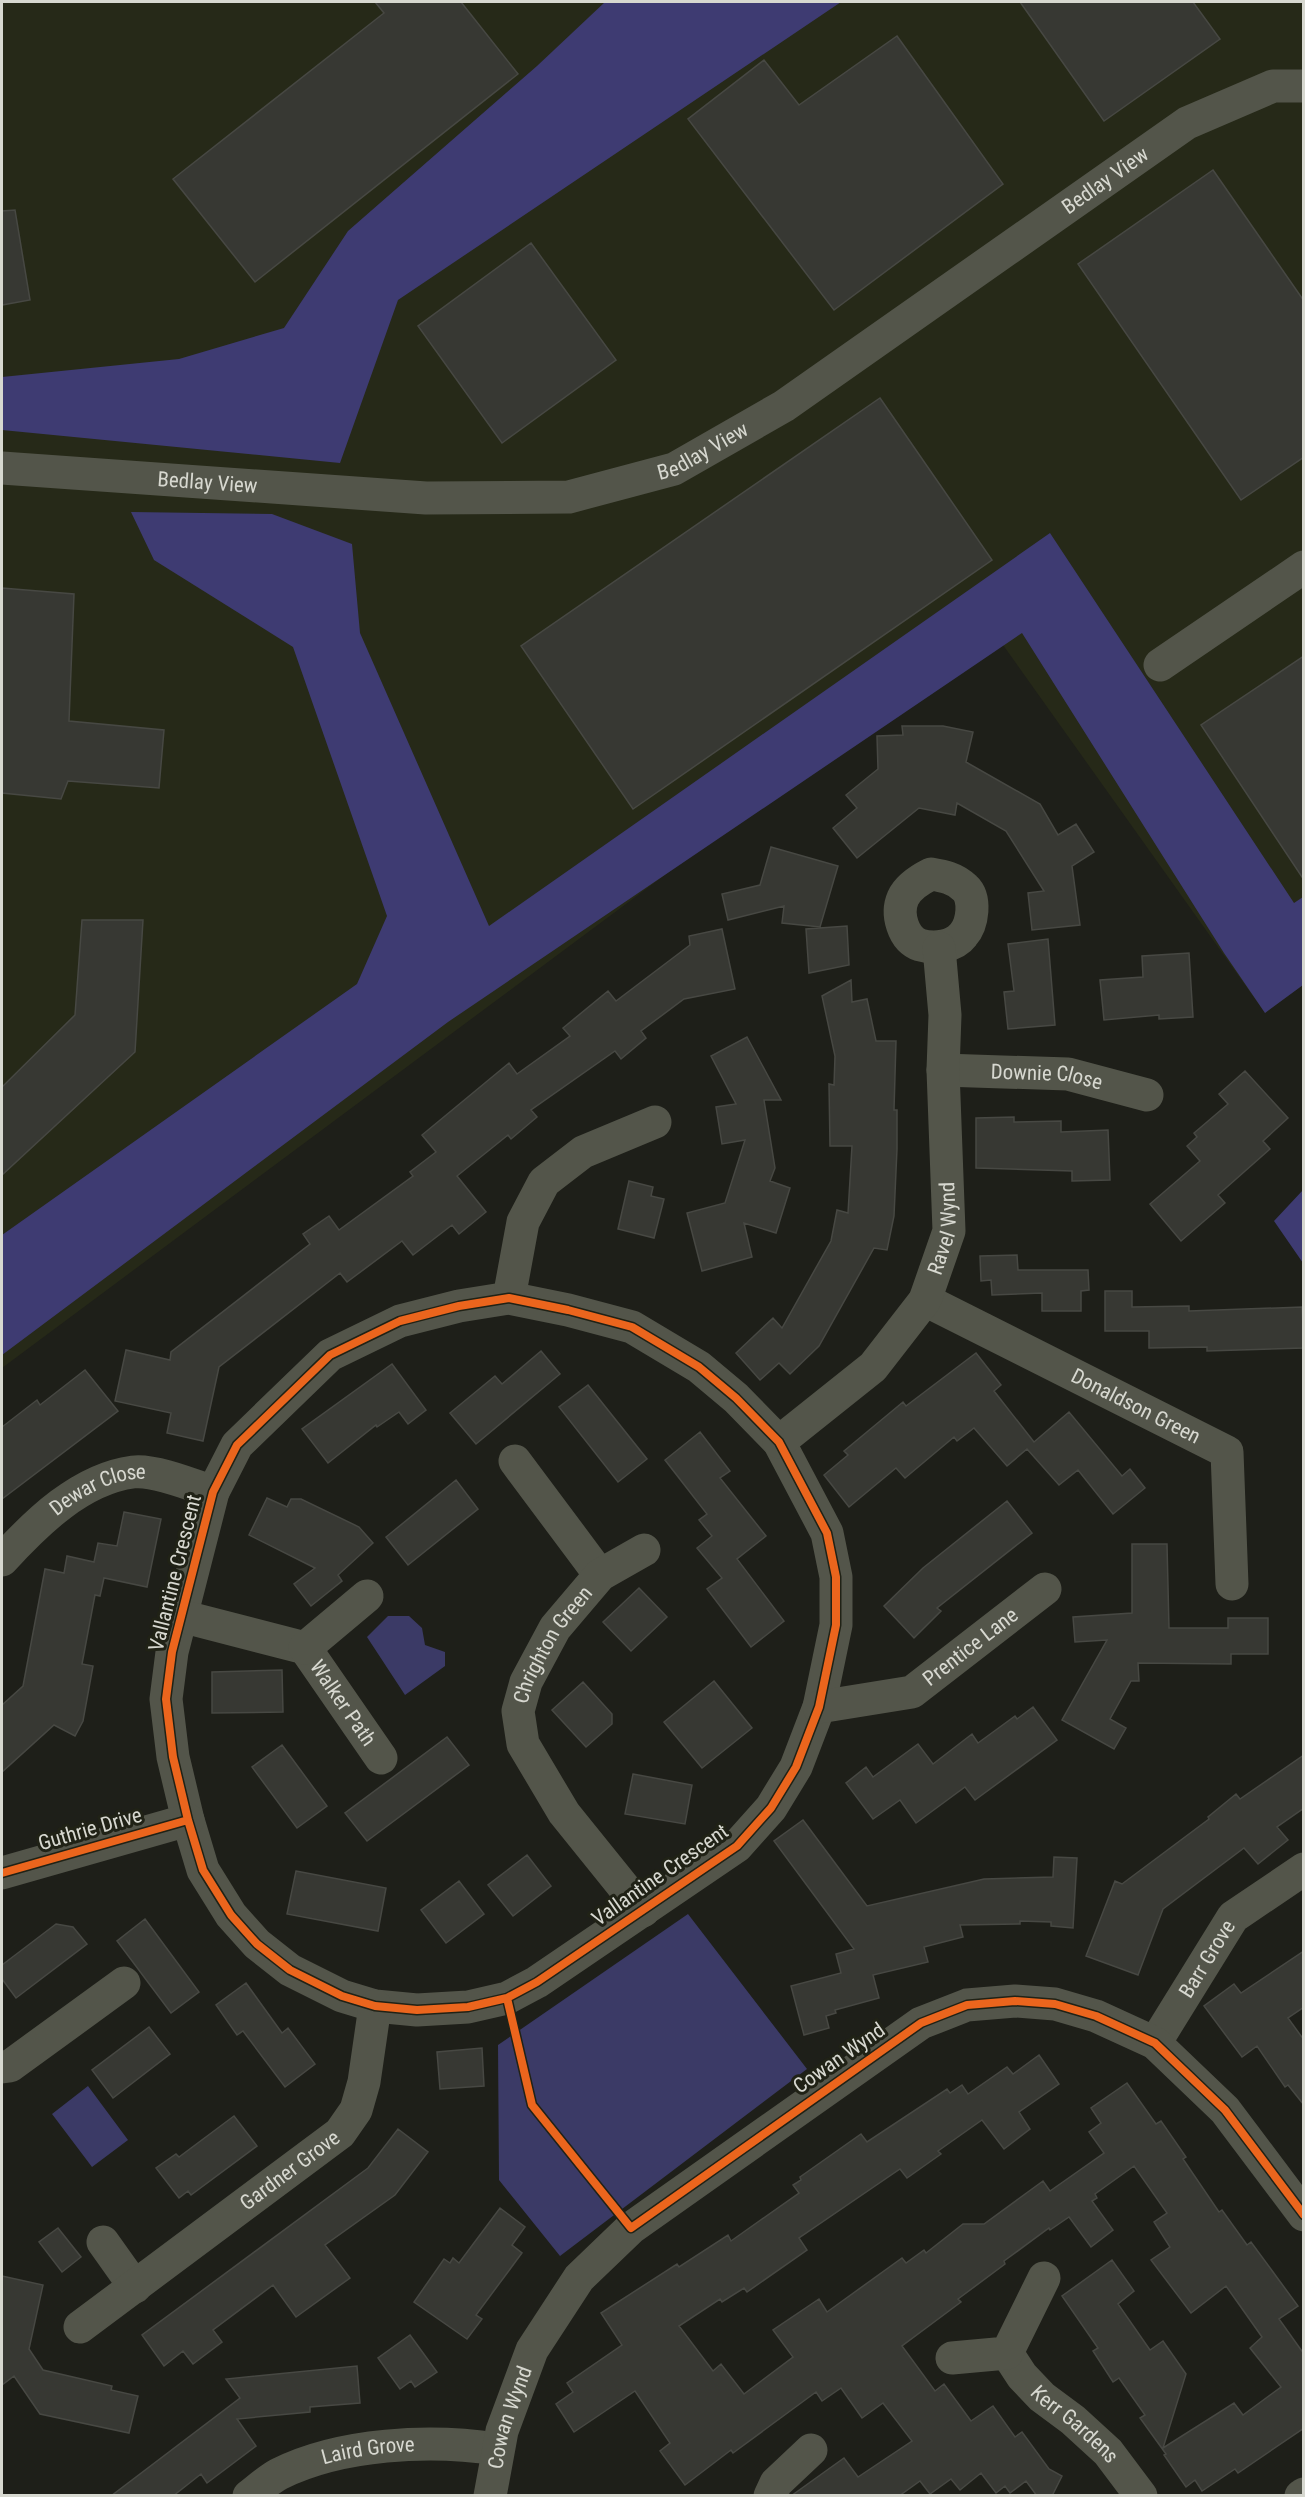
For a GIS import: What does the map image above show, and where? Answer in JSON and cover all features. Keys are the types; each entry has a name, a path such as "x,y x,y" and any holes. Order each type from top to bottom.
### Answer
{"street":[{"name":"Bedlay View","path":"2,468 426,498 569,497 674,469 784,406 1187,123 1273,86 1304,86"},
{"path":"1160,665 1304,567"},
{"name":"Ravel Wynd","path":"779,1442 873,1367 925,1300 949,1231 943,1070 945,1015 939,948"},
{"name":"Downie Close","path":"943,1070 1068,1074 1147,1095"},
{"path":"508,1298 523,1222 543,1182 583,1152 655,1122"},
{"name":"Vallantine Crescent","path":"508,1298 568,1310 632,1327 699,1367 736,1398 779,1442 828,1533 836,1577 836,1625 819,1707 796,1767 771,1808 737,1846 537,1982 507,1998 468,2007 417,2010 375,2006 342,1996 290,1970 257,1944 231,1915 203,1870 173,1757 166,1699 172,1652 213,1492 237,1444 330,1354 400,1322 459,1306 508,1298"},
{"name":"Donaldson Green","path":"925,1300 1227,1452 1232,1584"},
{"path":"515,1461 600,1575"},
{"name":"Dewar Close","path":"2,1560 34,1525 100,1481 135,1472 166,1477 213,1492"},
{"name":"Chrighton Green","path":"644,1550 600,1575 555,1628 526,1682 518,1712 523,1744 564,1813 644,1911"},
{"name":"Prentice Lane","path":"819,1707 912,1692 1045,1589"},
{"name":"Walker Path","path":"305,1648 367,1596"},
{"name":"Walker Path","path":"181,1616 305,1648 381,1758"},
{"name":"Guthrie Drive","path":"2,1873 188,1820"},
{"name":"Barr Grove","path":"1155,2043 1233,1917 1304,1869"},
{"path":"2,2067 10,2066 124,1983"},
{"name":"Cowan Wynd","path":"490,2496 497,2450 532,2350 579,2278 631,2228 921,2023 968,2005 1015,2001 1055,2004 1096,2016 1155,2043 1225,2110 1304,2215"},
{"name":"Gardner Grove","path":"80,2327 340,2133 356,2110 375,2006"},
{"path":"102,2242 135,2286"},
{"path":"952,2358 1007,2353 1044,2278"},
{"name":"Kerr Gardens","path":"1007,2353 1042,2397 1073,2420 1108,2452 1141,2496"},
{"name":"Laird Grove","path":"249,2496 278,2475 306,2464 346,2453 411,2444 458,2443 497,2450"},
{"path":"770,2496 776,2483 811,2450"}],"shaded area":[{"path":"2,2 1303,2 1303,985 1265,1013 993,631 2,1368"},
{"path":"605,2 841,2 398,300 340,463 2,430 2,377 179,359 284,328 348,231 537,66"},
{"path":"131,512 272,514 352,544 360,633 489,926 1050,533 1294,903 1303,897 1303,985 1265,1013 1224,953 1022,633 448,1022 2,1355 2,1235 357,984 387,916 293,647 154,560"},
{"path":"1303,1190 1303,1263 1274,1221"},
{"path":"388,1616 409,1616 422,1628 425,1645 445,1652 445,1666 405,1695 367,1637"},
{"path":"688,1914 807,2069 560,2256 499,2180 498,2045"},
{"path":"88,2086 128,2140 92,2167 52,2114"}],"building":[{"path":"375,2 461,2 518,74 255,282 173,179 384,13"},
{"path":"1020,2 1193,2 1220,39 1104,121"},
{"path":"897,36 1003,184 834,310 688,119 764,60 799,105"},
{"path":"1213,170 1304,301 1304,457 1241,500 1078,264"},
{"path":"15,210 30,300 2,305 2,211"},
{"path":"531,243 616,360 502,443 418,326"},
{"path":"880,398 992,560 633,809 521,646"},
{"path":"2,588 74,594 69,721 164,730 159,788 68,781 61,799 2,793"},
{"path":"1304,656 1304,880 1201,725"},
{"path":"902,726 943,726 973,732 966,762 1040,804 1058,835 1076,824 1094,852 1072,866 1080,925 1032,930 1028,893 1044,891 1006,831 957,803 955,815 919,808 857,858 833,828 857,808 846,795 878,769 877,736 903,735"},
{"path":"771,847 838,866 820,927 782,923 784,906 728,920 722,894 760,885"},
{"path":"82,920 143,920 135,1052 2,1175 2,1087 75,1015"},
{"path":"847,926 849,965 809,973 806,929"},
{"path":"722,929 735,989 684,999 641,1031 646,1038 621,1059 615,1051 531,1110 537,1117 511,1139 508,1135 457,1176 486,1212 459,1234 452,1225 413,1255 402,1241 347,1282 340,1273 219,1367 203,1441 167,1433 171,1413 115,1401 126,1350 170,1360 171,1352 310,1244 303,1234 329,1216 339,1230 413,1176 410,1172 436,1152 422,1135 509,1063 517,1074 570,1036 563,1028 608,991 616,1001 690,945 689,936"},
{"path":"1048,939 1055,1025 1008,1029 1004,992 1014,991 1008,944"},
{"path":"1189,953 1193,1017 1159,1019 1159,1015 1104,1020 1100,980 1143,977 1142,956"},
{"path":"851,980 852,1002 867,999 876,1041 896,1041 894,1110 897,1110 897,1149 894,1216 887,1250 874,1248 819,1346 790,1374 779,1363 760,1380 736,1353 773,1318 782,1328 831,1241 837,1210 848,1213 852,1146 830,1146 829,1084 834,1085 835,1056 822,996"},
{"path":"747,1037 781,1100 764,1100 775,1168 770,1181 790,1188 776,1233 744,1223 752,1257 702,1271 687,1213 725,1203 745,1140 722,1144 716,1107 736,1104 711,1056"},
{"path":"1245,1071 1288,1118 1263,1141 1270,1149 1218,1195 1225,1203 1181,1241 1150,1204 1200,1161 1187,1146 1197,1137 1194,1133 1228,1104 1219,1094"},
{"path":"1014,1117 1014,1122 1061,1121 1061,1132 1108,1130 1110,1180 1072,1181 1072,1171 976,1168 976,1118"},
{"path":"629,1181 653,1187 651,1196 664,1199 654,1238 618,1229"},
{"path":"1017,1255 1018,1270 1088,1270 1089,1290 1081,1291 1081,1311 1042,1311 1042,1293 992,1295 991,1280 981,1281 980,1256"},
{"path":"1105,1291 1132,1291 1132,1307 1189,1306 1189,1311 1302,1307 1304,1348 1207,1351 1207,1347 1149,1348 1149,1331 1105,1331"},
{"path":"541,1351 560,1374 476,1444 450,1413 495,1376 502,1384"},
{"path":"976,1353 1001,1385 994,1391 1034,1442 1069,1412 1122,1476 1130,1469 1145,1488 1113,1514 1078,1470 1059,1485 1027,1449 1007,1466 974,1428 957,1441 954,1437 905,1478 896,1468 849,1507 824,1475 848,1455 844,1451 903,1402 906,1406"},
{"path":"392,1364 426,1410 408,1424 399,1412 377,1427 376,1425 328,1463 302,1429"},
{"path":"85,1370 118,1411 2,1499 2,1427 37,1400 40,1405"},
{"path":"588,1385 647,1459 618,1482 559,1407"},
{"path":"700,1432 730,1471 720,1478 766,1536 737,1559 784,1621 751,1647 707,1589 722,1578 697,1548 712,1536 699,1520 707,1514 665,1460"},
{"path":"456,1480 478,1509 408,1565 386,1537"},
{"path":"267,1498 287,1507 291,1499 301,1499 359,1527 373,1543 338,1575 342,1581 311,1606 294,1584 315,1568 249,1535"},
{"path":"1007,1501 1032,1533 937,1608 941,1611 914,1638 884,1606 923,1568"},
{"path":"124,1512 161,1519 147,1587 104,1578 100,1596 95,1595 82,1664 93,1666 83,1721 75,1736 54,1725 2,1772 2,1705 23,1686 45,1569 64,1573 67,1556 94,1562 98,1543 117,1546"},
{"path":"1132,1544 1167,1544 1169,1628 1228,1628 1228,1618 1268,1618 1268,1654 1231,1654 1231,1664 1138,1663 1139,1681 1131,1681 1110,1719 1126,1728 1114,1749 1062,1720 1107,1640 1075,1642 1073,1617 1132,1613"},
{"path":"639,1588 667,1617 631,1651 603,1622"},
{"path":"282,1670 283,1712 212,1713 212,1672"},
{"path":"714,1681 752,1728 702,1768 664,1722"},
{"path":"583,1682 612,1714 612,1724 586,1747 552,1710"},
{"path":"1033,1707 1057,1740 975,1800 965,1787 916,1823 900,1800 873,1819 846,1783 866,1767 873,1777 918,1744 933,1764 972,1734 978,1743 1015,1716 1017,1719"},
{"path":"447,1737 469,1765 367,1841 345,1813"},
{"path":"282,1745 327,1806 297,1828 252,1767"},
{"path":"1304,1755 1304,1808 1277,1827 1288,1840 1258,1864 1244,1848 1163,1909 1138,1975 1086,1956 1115,1881 1122,1884 1209,1819 1208,1817 1236,1794 1240,1799"},
{"path":"633,1774 692,1785 685,1824 625,1814"},
{"path":"803,1820 867,1906 984,1879 1053,1877 1054,1857 1077,1858 1073,1928 1051,1926 1051,1922 1020,1921 1020,1924 960,1925 963,1937 924,1947 928,1962 873,1975 879,1998 835,2010 836,2013 826,2016 829,2028 804,2035 791,1986 841,1973 836,1954 854,1949 774,1841"},
{"path":"527,1855 551,1886 513,1916 488,1885"},
{"path":"296,1871 386,1888 378,1931 287,1914"},
{"path":"459,1881 484,1914 446,1943 421,1910"},
{"path":"145,1919 199,1992 171,2013 117,1941"},
{"path":"56,1924 73,1927 87,1944 16,1998 2,1979 2,1965"},
{"path":"1304,1951 1304,2007 1288,2018 1304,2040 1304,2105 1288,2085 1285,2087 1257,2046 1242,2057 1204,2006 1234,1984 1241,1993"},
{"path":"246,1983 282,2033 288,2028 315,2064 285,2087 243,2031 237,2035 216,2005"},
{"path":"149,2027 170,2054 113,2098 92,2070"},
{"path":"482,2048 484,2086 440,2089 437,2052"},
{"path":"1039,2055 1059,2084 1019,2112 1030,2129 1004,2149 982,2120 938,2151 941,2154 907,2178 900,2169 799,2238 807,2250 747,2292 744,2288 722,2302 720,2299 679,2326 713,2371 721,2364 744,2394 793,2357 773,2330 819,2299 827,2312 902,2258 906,2263 924,2250 926,2253 963,2224 984,2224 1043,2181 1050,2191 1104,2153 1089,2132 1101,2123 1091,2108 1127,2083 1156,2124 1161,2121 1186,2157 1183,2159 1219,2212 1222,2210 1247,2245 1251,2242 1298,2306 1279,2319 1304,2354 1304,2428 1238,2473 1235,2469 1202,2491 1195,2480 1186,2487 1140,2418 1145,2415 1119,2378 1113,2382 1093,2351 1098,2348 1062,2296 1112,2260 1134,2291 1118,2304 1150,2350 1163,2341 1186,2374 1163,2448 1234,2403 1243,2415 1281,2387 1250,2348 1262,2337 1226,2286 1191,2313 1151,2260 1170,2247 1154,2222 1167,2213 1134,2166 1095,2194 1097,2198 1092,2201 1113,2230 1091,2247 1069,2217 1050,2230 1049,2228 1004,2261 1005,2264 958,2299 961,2302 902,2346 935,2391 944,2384 971,2421 993,2406 1015,2437 1022,2432 1049,2469 1062,2476 1052,2496 1037,2496 1026,2481 1010,2493 1005,2486 996,2493 981,2473 960,2490 951,2479 930,2494 920,2481 899,2496 791,2496 844,2458 858,2477 912,2441 883,2403 862,2418 841,2388 822,2401 816,2392 733,2453 731,2450 685,2485 660,2451 670,2443 635,2391 574,2432 556,2404 573,2392 567,2383 622,2345 601,2313 677,2264 679,2267 728,2235 731,2241 799,2193 793,2185 801,2180 800,2177 861,2134 867,2142 947,2089 950,2093 962,2085 968,2094 1007,2067 1013,2074"},
{"path":"234,2116 257,2146 191,2195 188,2191 179,2198 156,2168 176,2154 179,2157"},
{"path":"398,2129 428,2152 395,2195 325,2245 350,2278 296,2317 273,2285 213,2330 222,2342 193,2364 183,2351 164,2366 142,2335 368,2168"},
{"path":"500,2208 525,2227 512,2245 522,2253 476,2315 482,2319 467,2339 414,2302 444,2259 450,2263 453,2258 459,2263"},
{"path":"58,2228 81,2257 62,2272 39,2242"},
{"path":"2,2276 43,2285 29,2349 43,2370 112,2386 111,2390 138,2396 129,2433 40,2414 14,2376 2,2385"},
{"path":"410,2335 437,2372 415,2387 411,2381 400,2389 378,2358"},
{"path":"357,2366 360,2403 310,2407 310,2412 237,2419 256,2446 207,2483 201,2474 173,2496 111,2496 240,2398 226,2379"}],"cycle path":[{"path":"509,1298 568,1310 632,1327 699,1367 736,1398 779,1442 827,1533 836,1577 836,1625 819,1707 796,1767 771,1808 737,1846 537,1982 507,1998 468,2007 417,2010 375,2006 342,1996 290,1970 257,1944 231,1915 203,1870 173,1757 166,1699 172,1652 213,1492 237,1445 330,1355 400,1321 459,1306 509,1298"},
{"path":"2,1873 188,1820"},
{"path":"507,1998 532,2105 631,2228 921,2023 967,2005 1015,2001 1055,2004 1096,2016 1155,2043 1225,2110 1304,2215"}]}
